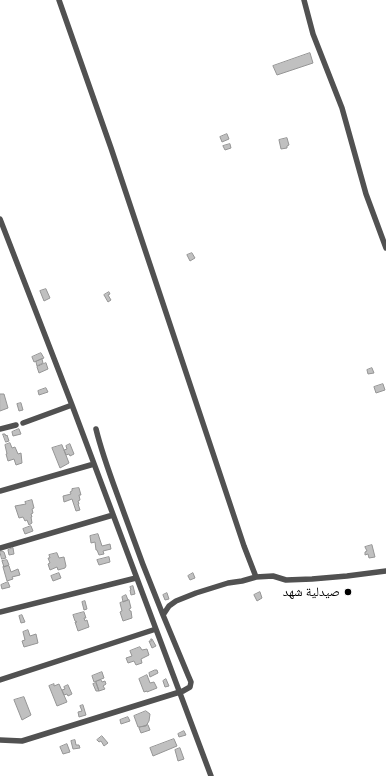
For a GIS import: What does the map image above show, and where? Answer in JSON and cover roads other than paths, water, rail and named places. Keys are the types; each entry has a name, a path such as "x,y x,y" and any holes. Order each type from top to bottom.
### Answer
{"street":[{"path":"59,0 112,148 256,577"},
{"path":"304,0 313,34 342,108 366,194 386,248"},
{"path":"0,219 72,405 211,776"},
{"path":"23,423 72,405"},
{"path":"0,429 16,425"},
{"path":"0,740 22,741 180,692 190,687 190,682 148,578 104,459 96,429"},
{"path":"0,491 94,464"},
{"path":"0,548 113,515"},
{"path":"163,615 169,606 176,601 228,583 256,577 273,576 286,580 347,576 386,571"},
{"path":"0,612 136,578"},
{"path":"0,680 156,629"}],"place":[{"name":"صيدلية شهد","path":"348,592"}]}
